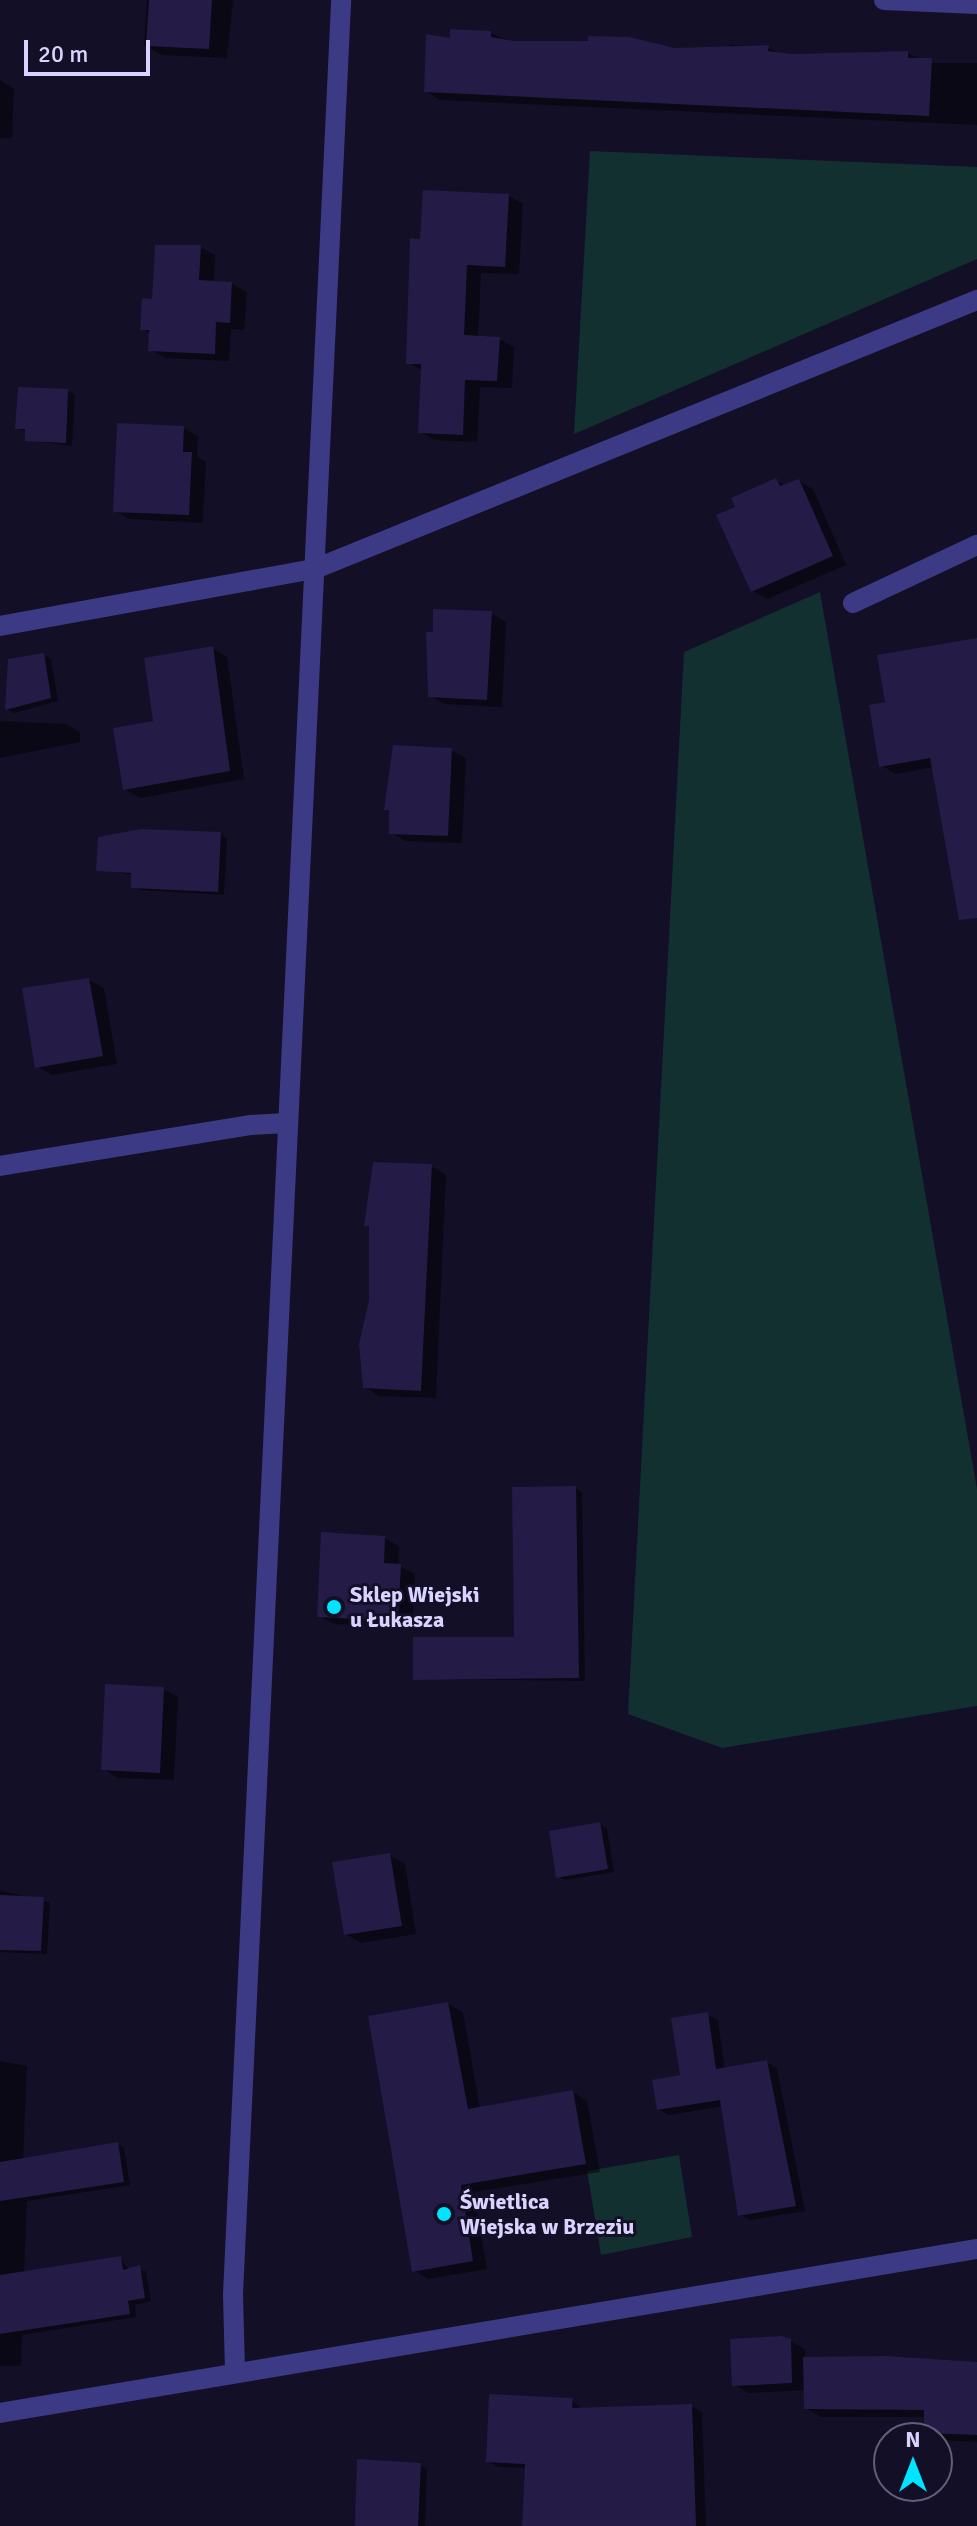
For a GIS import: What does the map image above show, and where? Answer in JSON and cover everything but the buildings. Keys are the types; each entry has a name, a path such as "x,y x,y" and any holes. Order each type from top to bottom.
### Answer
{"street":[{"path":"235,2371 233,2294 341,0"},
{"path":"884,0 977,4"},
{"path":"0,626 315,569 975,308"},
{"path":"853,603 977,545"},
{"path":"0,1166 250,1125 288,1123"},
{"path":"0,2413 235,2371 977,2249"}],"green space":[{"path":"590,151 977,167 977,259 574,434"},
{"path":"820,592 977,1489 977,1706 722,1748 628,1714 684,652"},
{"path":"679,2155 692,2237 601,2255 587,2171"}],"place":[{"name":"Sklep Wiejski u Łukasza","path":"334,1607"},
{"name":"Świetlica Wiejska w Brzeziu","path":"444,2214"}]}
